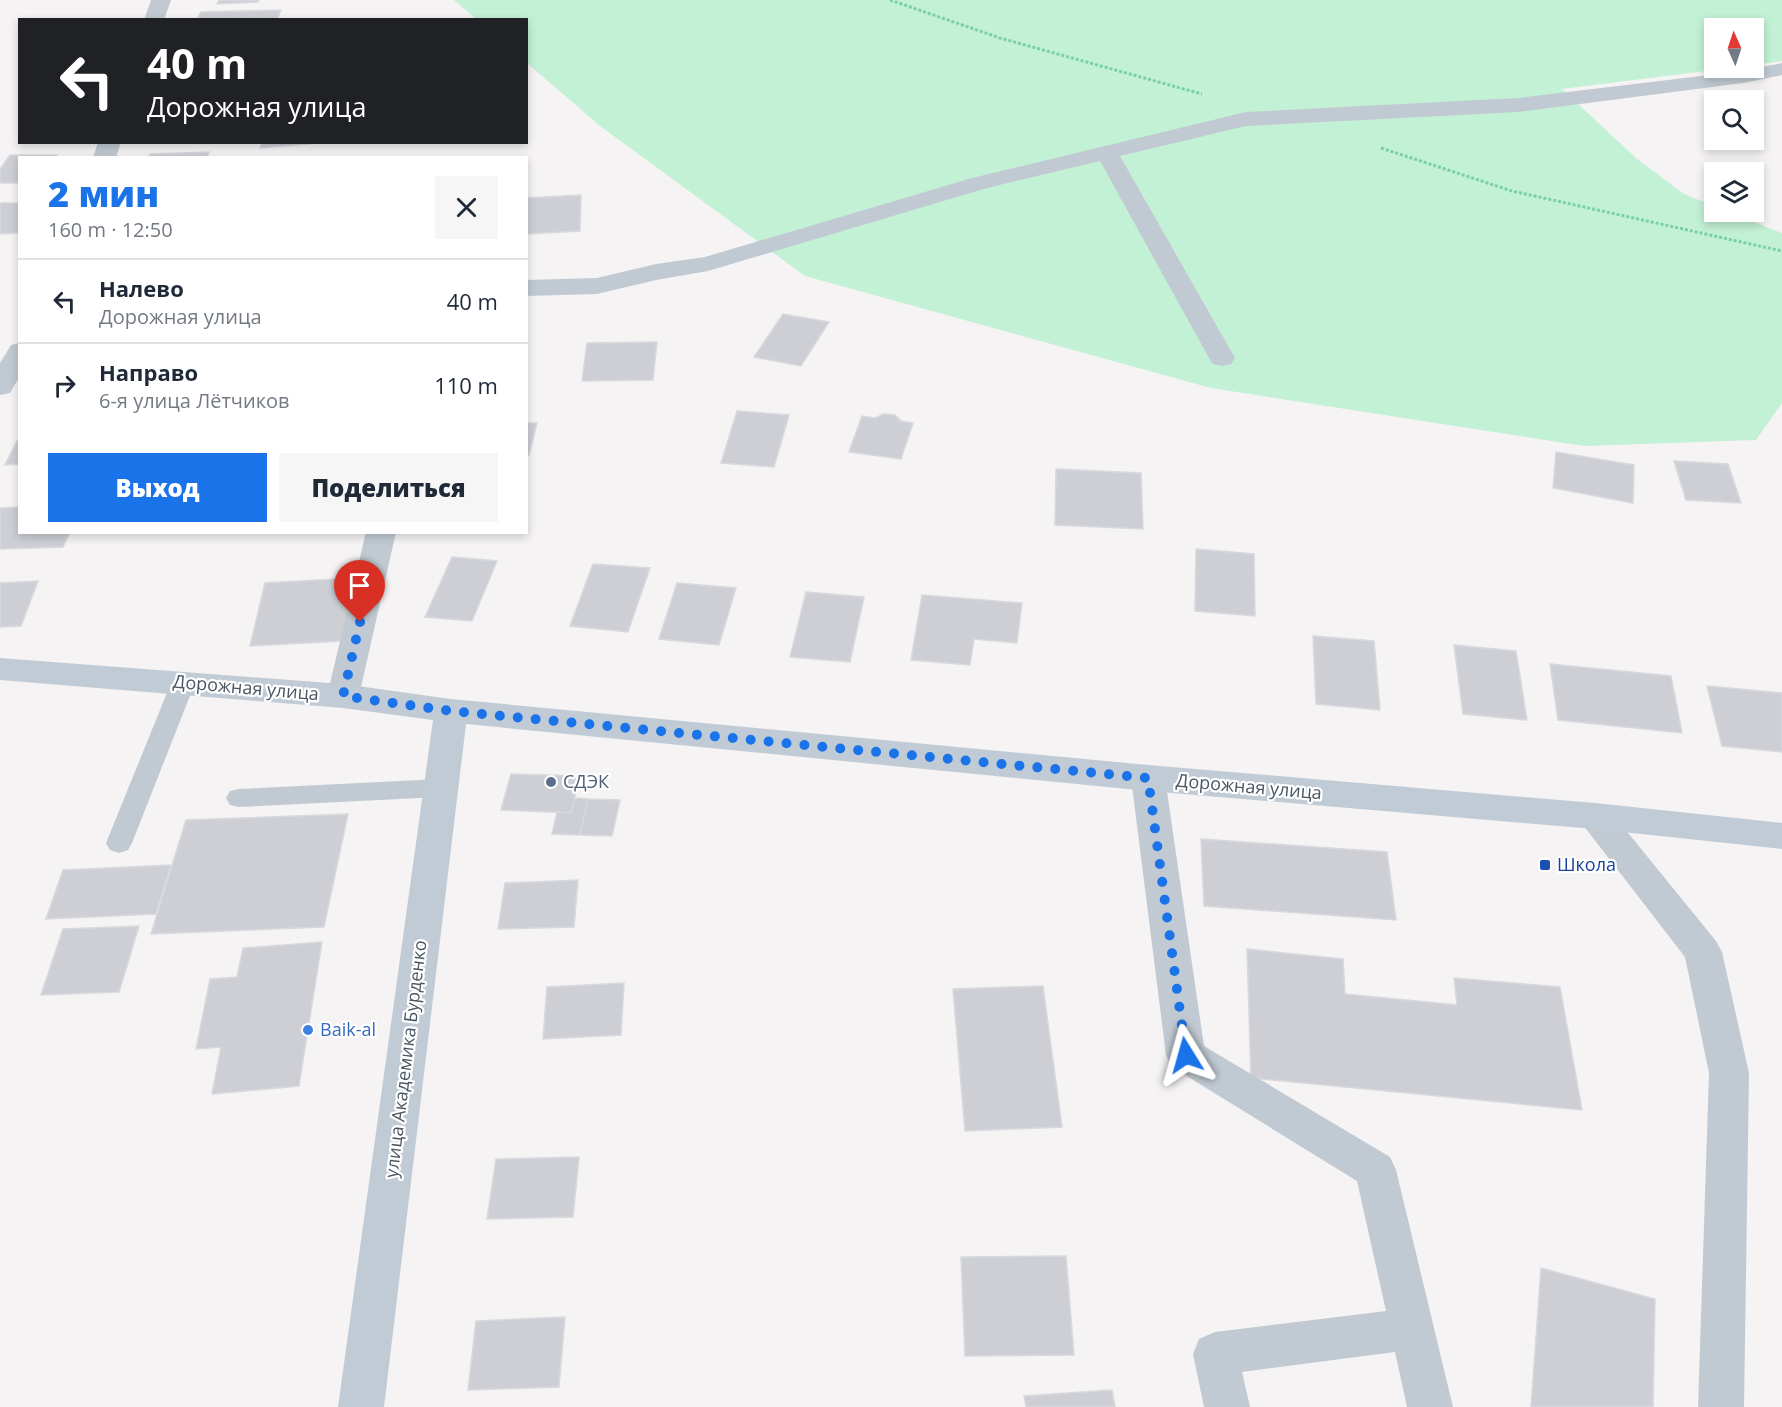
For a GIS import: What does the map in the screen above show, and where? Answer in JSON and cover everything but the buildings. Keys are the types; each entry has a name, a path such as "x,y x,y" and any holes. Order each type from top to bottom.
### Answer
{"main road":[{"name":"Дорожная улица","path":"0,669 343,696 451,711 1148,778 1595,816 1782,836"},
{"name":"улица Академика Бурденко","path":"361,1407 451,711"}],"street":[{"path":"155,18 161,0"},
{"path":"528,288 597,286 656,272 708,264 980,183 1246,119 1518,105 1743,77 1782,69"},
{"path":"1106,152 1222,358"},
{"path":"0,387 18,355"},
{"path":"343,696 381,534"},
{"path":"1148,778 1186,1055 1376,1170 1430,1407"},
{"path":"1595,816 1703,952 1729,1072 1721,1407"},
{"path":"1227,1407 1215,1353 1412,1329"}],"lane":[{"path":"119,843 183,683"},
{"path":"239,798 440,788"}],"path":[{"path":"890,0 1000,38 1206,95"},
{"path":"1376,146 1512,191 1782,251"}],"green space":[{"path":"454,0 1782,0 1782,61 1764,64 1764,18 1704,18 1704,71 1562,89 1637,159 1684,194 1704,202 1704,222 1754,222 1782,233 1782,403 1756,440 1584,446 1211,388 805,276 600,126 528,64 528,18 475,18"}],"place":[{"name":"СДЭК","path":"551,782"},
{"name":"Школа","path":"1545,865"},
{"name":"Baik-al","path":"308,1030"}],"route":[{"path":"360,622 343,696 451,711 1148,778 1186,1055"}]}
